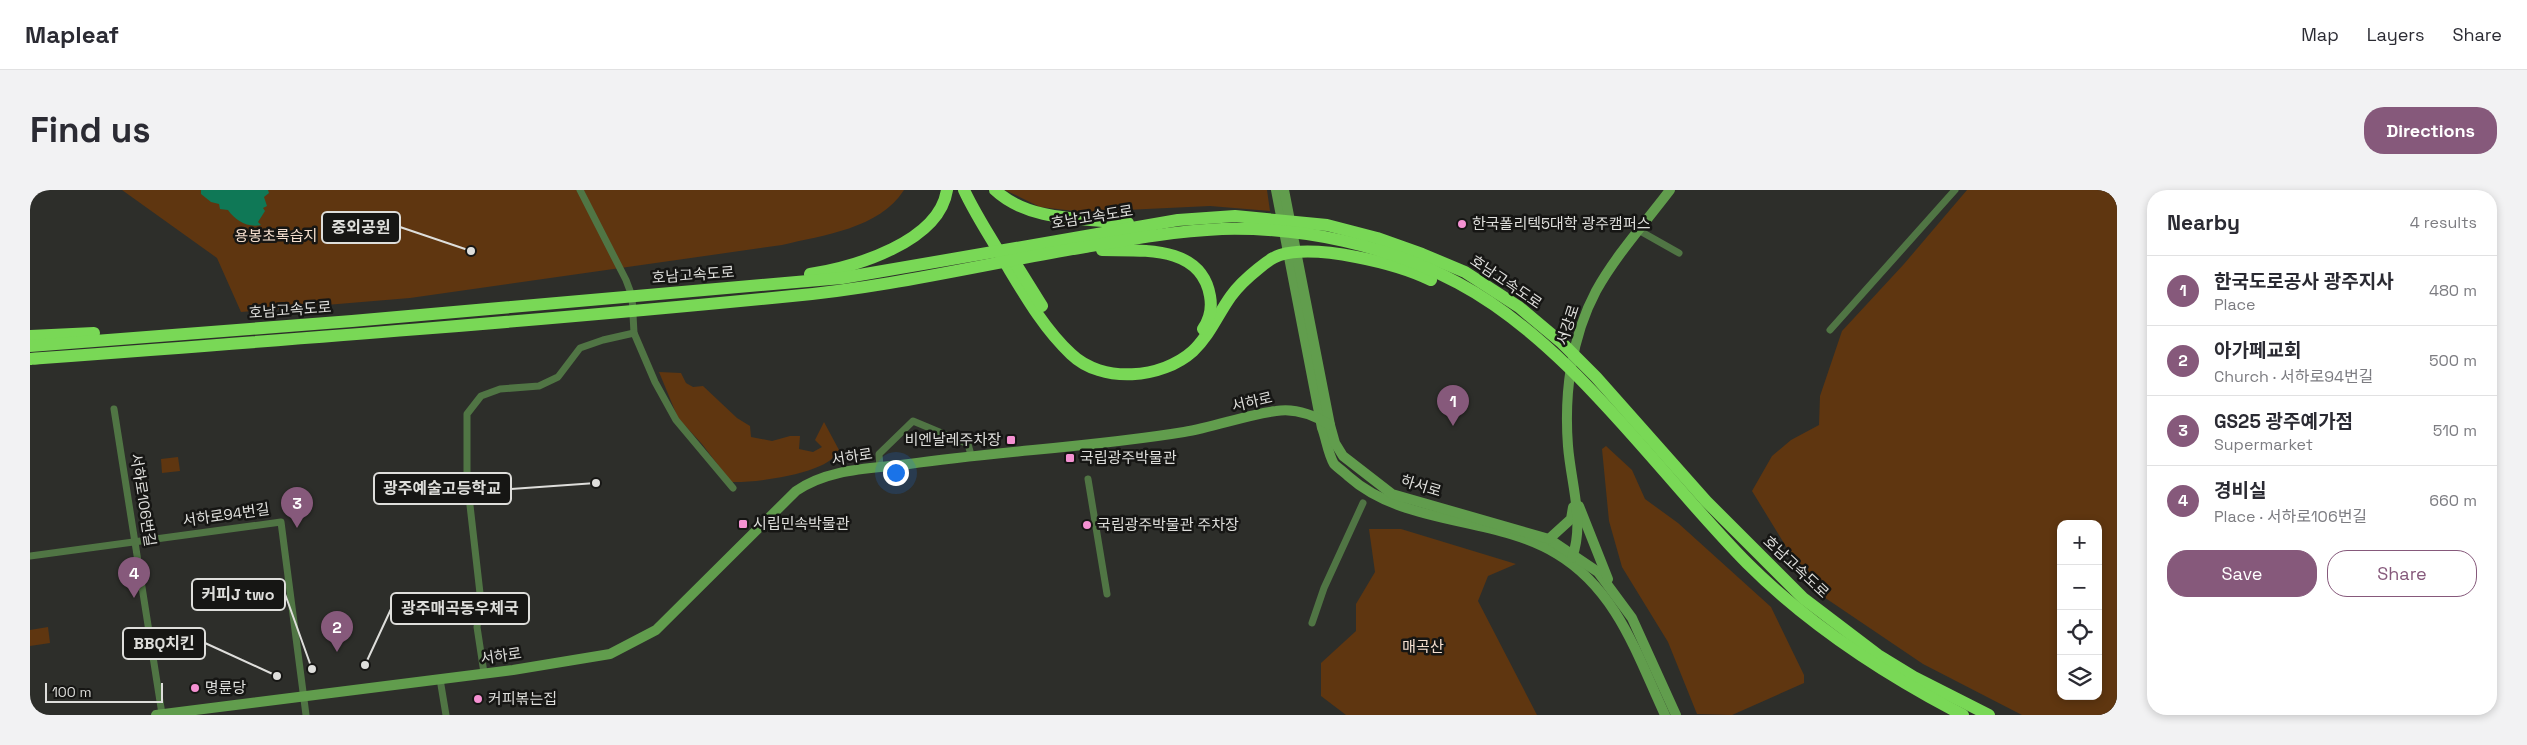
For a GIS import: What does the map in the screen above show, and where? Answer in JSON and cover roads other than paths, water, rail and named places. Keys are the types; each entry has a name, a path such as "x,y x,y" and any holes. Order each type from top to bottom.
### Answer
{"highway":[{"path":"748,288 775,279 826,271 864,262 881,254 913,236 934,220 946,200 947,190"},
{"path":"964,190 995,237 1028,293 1072,355 1088,366 1107,372 1124,374 1159,370 1175,363 1192,352 1208,334 1231,296 1245,280 1279,255 1308,251 1391,266 1424,276 1516,322"},
{"path":"973,190 995,237"},
{"path":"995,190 1022,208 1050,216 1147,224"},
{"name":"호남고속도로","path":"30,346 748,288 842,278 1147,224 1235,216 1327,225 1378,238 1465,272 1519,307 1562,343 1596,377 1706,501 1803,598 1878,655 1989,715"},
{"name":"호남고속도로","path":"30,359 832,292 905,281 982,264 1159,234 1224,229 1315,235 1360,245 1413,263 1458,283 1492,304 1544,345 1614,415 1747,563 1790,603 1855,653 1906,686 1963,715"},
{"path":"1028,293 1080,352 1100,363 1117,367 1137,368 1168,360 1189,346 1205,326 1212,305 1210,293 1205,281 1198,272 1179,256 1167,252 1072,249"},
{"path":"30,336 114,332 166,335"}],"main road":[{"name":"서강로","path":"1571,564 1578,536 1575,494 1568,446 1568,396 1572,363 1581,327 1592,301 1609,271 1670,190"},
{"name":"하서로","path":"1280,192 1320,419 1334,463 1363,489 1391,503 1500,532 1539,545 1571,564 1594,583 1611,604 1665,715"},
{"name":"하서로","path":"1298,288 1335,443 1343,456 1392,494 1548,538 1598,572 1612,588 1632,618 1676,715"},
{"name":"서하로","path":"156,715 597,658 623,648 656,630 796,491 831,474 970,455 1183,432 1276,411 1294,411 1330,424"},
{"name":"서강로","path":"1575,494 1612,588"},
{"path":"1548,538 1571,520 1575,494"}],"street":[{"path":"580,190 632,296 634,333 655,382 676,420 733,488"},
{"path":"1830,330 1955,190"},
{"path":"1640,231 1679,253"},
{"path":"484,674 477,627 481,602 467,479 467,414 481,396 500,389 539,386 558,377 580,348 603,340 634,333"},
{"name":"서하로106번길","path":"114,409 162,714"},
{"path":"880,467 879,454 913,421 968,444 970,455"},
{"path":"1088,479 1107,594"},
{"path":"1312,623 1324,588 1363,503"},
{"name":"서하로94번길","path":"30,556 281,522 304,697"},
{"path":"440,679 446,715"},
{"path":"304,697 306,715"}],"place":[{"name":"한국폴리텍5대학 광주캠퍼스","path":"1462,224"},
{"name":"중외공원","path":"471,251"},
{"name":"한국도로공사 광주지사","path":"1453,426"},
{"name":"비엔날레주차장","path":"1011,440"},
{"name":"국립광주박물관","path":"1070,458"},
{"name":"광주예술고등학교","path":"596,483"},
{"name":"시립민속박물관","path":"743,524"},
{"name":"국립광주박물관 주차장","path":"1087,525"},
{"name":"GS25 광주예가점","path":"297,528"},
{"name":"경비실","path":"134,598"},
{"name":"아가페교회","path":"337,652"},
{"name":"광주매곡동우체국","path":"365,665"},
{"name":"커피J two","path":"312,669"},
{"name":"BBQ치킨","path":"277,676"},
{"name":"명륜당","path":"195,688"},
{"name":"커피볶는집","path":"478,699"}],"park label":[{"name":"용봉초록습지","path":"276,236"},
{"name":"매곡산","path":"1423,647"}]}
